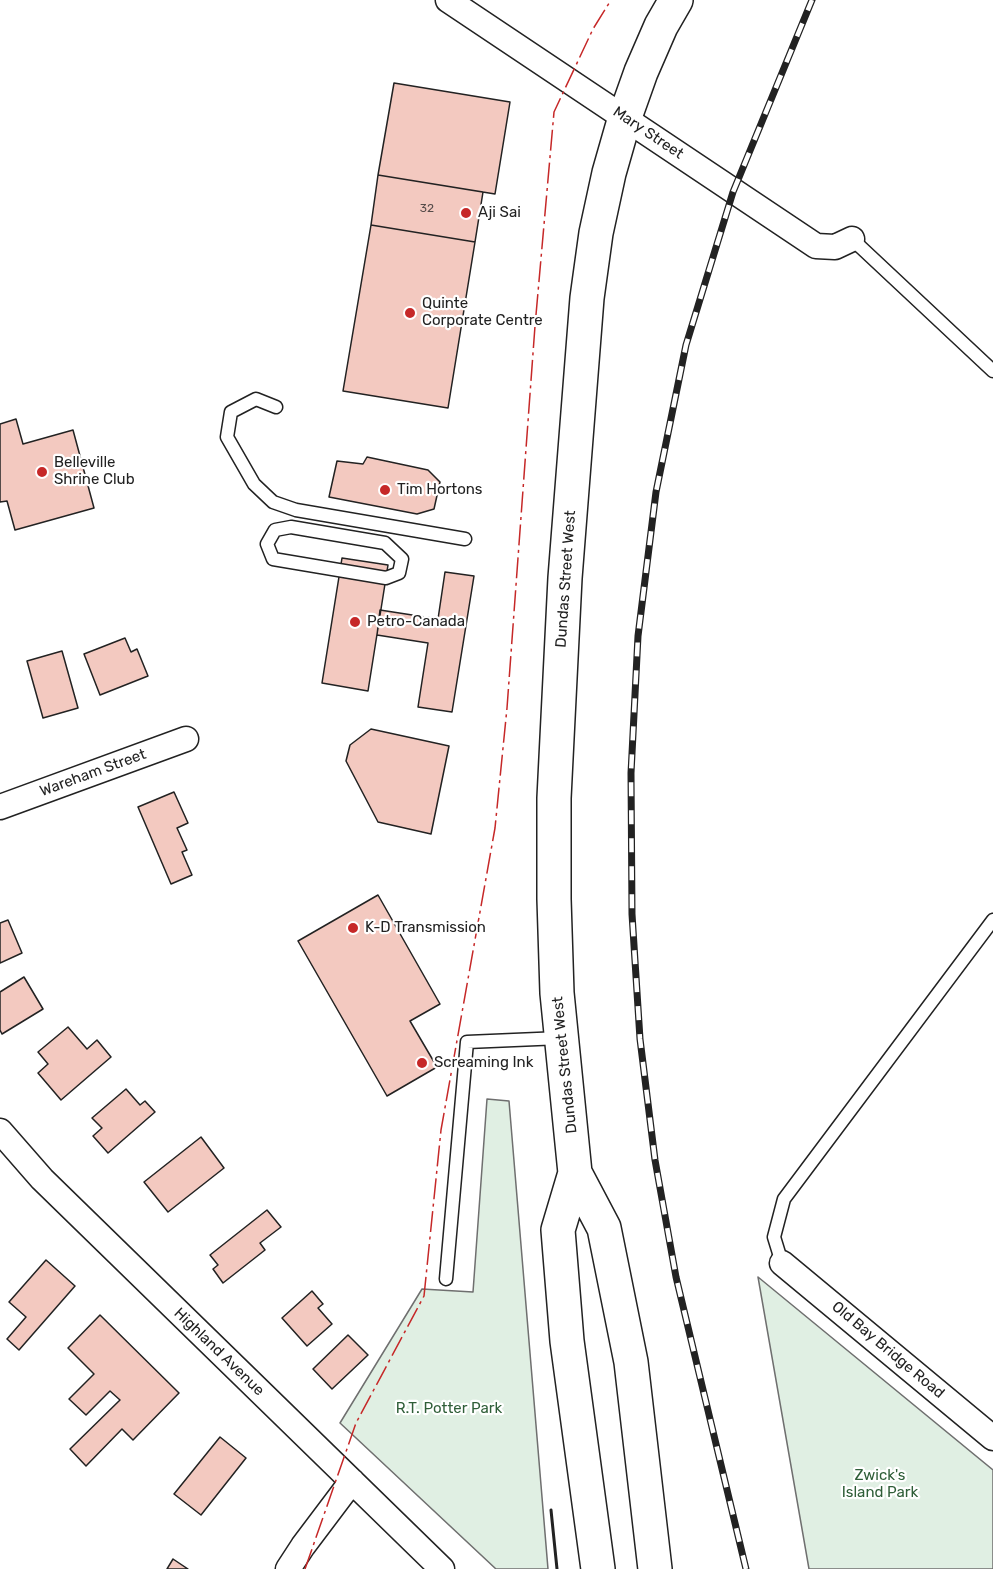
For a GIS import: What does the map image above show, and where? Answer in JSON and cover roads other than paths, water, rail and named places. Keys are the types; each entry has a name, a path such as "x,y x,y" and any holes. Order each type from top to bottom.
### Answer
{"main road":[{"name":"Dundas Street West","path":"598,1569 567,1341 558,1230 575,1173 558,993 554,899 554,798 566,566 587,298 596,233 609,173 625,117 661,26 676,0"},
{"name":"Dundas Street West","path":"575,1173 604,1228 611,1262 631,1362 656,1569"}],"street":[{"name":"Mary Street","path":"448,0 816,246 835,247 852,239"},
{"name":"Wareham Street","path":"0,807 186,740"},
{"name":"Highland Avenue","path":"0,1131 42,1179 442,1569"},
{"name":"Old Bay Bridge Road","path":"782,1263 993,1438"},
{"path":"288,1569 352,1481"}],"lane":[{"path":"852,239 993,371"},
{"path":"276,407 256,399 231,412 227,437 254,484 273,502 296,510 465,539"},
{"path":"291,527 385,543 402,559 399,573 386,578 273,559 267,544 275,530 291,527"},
{"path":"782,1263 774,1237 784,1199 993,920"},
{"path":"446,1279 467,1042 562,1038"}],"railway":[{"path":"746,1569 676,1277 655,1160 640,1039 632,914 631,773 638,636 656,492 686,345 733,192 812,0"}],"place":[{"name":"Aji Sai","path":"466,213"},
{"name":"Quinte Corporate Centre","path":"410,313"},
{"name":"Belleville Shrine Club","path":"42,472"},
{"name":"Tim Hortons","path":"385,490"},
{"name":"Petro-Canada","path":"355,622"},
{"name":"K-D Transmission","path":"353,928"},
{"name":"Screaming Ink","path":"422,1063"}],"park label":[{"name":"R.T. Potter Park","path":"449,1409"},
{"name":"Zwick's Island Park","path":"880,1484"}]}
